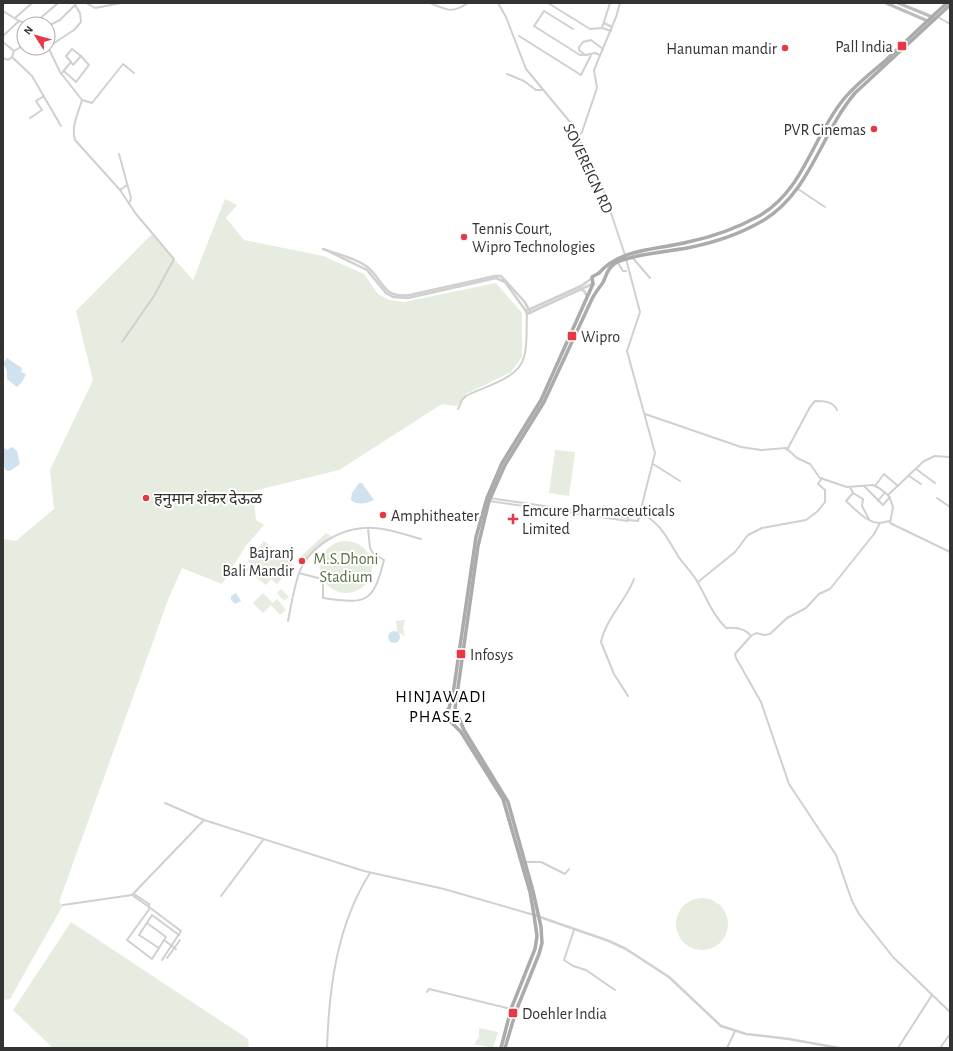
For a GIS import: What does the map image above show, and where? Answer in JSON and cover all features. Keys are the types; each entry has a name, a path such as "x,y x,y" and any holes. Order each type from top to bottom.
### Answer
{"main road":[{"path":"886,3 931,20"},
{"path":"898,3 931,20"},
{"path":"488,500 505,465 544,402 592,299 603,282 603,277 611,266 626,257 632,258 697,246 753,226 776,211 798,189 830,129 855,93 947,3"},
{"path":"501,1048 511,1009 535,949 537,936 534,915 530,892 508,805 462,732 445,714 449,708 479,538 488,500 502,463 543,396 593,284 591,279 594,274 599,273 610,262 701,239 743,224 770,209 787,193 802,172 828,124 843,101 931,20 938,17 950,5"},
{"path":"599,273 603,277"},
{"path":"593,284 600,285"},
{"path":"462,640 455,709 464,730 503,791 525,862 539,916 542,936 541,948 516,1011 505,1048"},
{"path":"449,708 455,709"},
{"path":"450,720 455,719 457,715"},
{"path":"511,1009 516,1011"}],"street":[{"path":"3,11 15,18 32,3"},
{"path":"43,16 58,3"},
{"path":"86,3 95,8 121,3"},
{"path":"430,3 448,10 456,11 468,3"},
{"name":"SOVEREIGN RD","path":"498,3 506,17 526,69 570,122 603,189 636,291 640,312 627,351 655,453 640,512"},
{"path":"548,3 590,29 602,28 611,31"},
{"path":"602,28 610,3"},
{"path":"578,137 582,132 597,88 594,70 613,27 620,3"},
{"path":"56,22 76,4 80,13 80,22 74,30 56,42"},
{"path":"573,29 544,11 534,26 580,55 600,55"},
{"path":"938,17 950,24"},
{"path":"604,23 613,27"},
{"path":"3,36 16,24"},
{"path":"520,36 580,75 591,55"},
{"path":"587,55 579,50 581,44 589,40 603,49"},
{"path":"3,42 14,51 12,57 8,60 3,58"},
{"path":"64,71 76,82 89,66 81,56 72,49 66,56 71,62"},
{"path":"53,56 62,74 82,100 92,103 123,64 134,73"},
{"path":"62,74 71,62 73,64 81,56"},
{"path":"12,57 32,76 61,126"},
{"path":"507,74 524,81 536,90 543,90"},
{"path":"30,118 42,110 36,101 44,96"},
{"path":"82,100 74,125 75,140 120,190 129,204 174,259 154,296 122,342"},
{"path":"119,154 131,198 129,204"},
{"path":"120,190 127,185"},
{"path":"798,189 825,207"},
{"path":"324,249 367,267 376,275 385,289 396,294 410,294 501,276 530,311"},
{"path":"344,257 367,270 383,291 397,298 408,298 494,278 501,279 527,312 524,356 522,363 509,375 466,396 462,400 458,409"},
{"path":"632,258 650,278"},
{"path":"617,262 624,271 626,271"},
{"path":"530,311 581,286 591,279"},
{"path":"527,312 593,284"},
{"path":"580,289 584,291 587,297"},
{"path":"787,450 810,407 815,402 827,402 835,405 836,410"},
{"path":"645,414 742,447 761,450 786,448 796,458 810,464 822,478 850,487 875,486 889,496 893,507 890,521 893,526 950,552"},
{"path":"864,486 883,505 898,486 924,461 935,456 949,457"},
{"path":"652,464 680,481"},
{"path":"916,469 935,483"},
{"path":"875,486 884,474 898,486"},
{"path":"909,476 921,484"},
{"path":"698,582 735,552 748,535 762,528 789,524 811,517 825,502 825,490 818,484 822,478"},
{"path":"850,487 852,493 863,499 862,506 869,519"},
{"path":"878,501 885,492"},
{"path":"852,493 846,501 860,514 880,523 890,521"},
{"path":"937,498 950,507"},
{"path":"488,500 582,511 628,518 628,520"},
{"path":"488,500 582,515 638,521 640,512 654,520 698,582 716,618 726,628 735,627 749,633 751,636"},
{"path":"880,523 874,534 830,589 819,594 806,608 787,618 770,634 764,635 756,633 751,636 735,654 761,702 789,784 836,855 852,902 859,914 893,957 950,1012"},
{"path":"299,573 318,578 322,582 324,598 357,602 366,597 374,590 384,560 373,553 370,548 368,528"},
{"path":"288,621 299,573 314,550 328,539 343,532 368,528 421,538"},
{"path":"628,696 614,674 600,642 608,624 626,597 634,579"},
{"path":"166,803 204,820 263,840 370,873 444,889 539,916 574,930 609,941 657,968 691,996 721,1026 735,1031 839,1048"},
{"path":"63,905 133,894 204,820"},
{"path":"221,896 263,840"},
{"path":"525,862 541,862 565,874 569,869"},
{"path":"328,1048 333,979 344,926 352,905 370,873"},
{"path":"133,894 149,904 150,908 181,931 162,960"},
{"path":"147,923 166,937 152,959 128,941 135,928 150,908"},
{"path":"141,932 153,915 179,935"},
{"path":"166,925 168,921"},
{"path":"135,928 141,932 140,935 159,948"},
{"path":"574,930 564,960 573,966 586,970 615,990"},
{"path":"164,940 175,948"},
{"path":"167,958 180,940"},
{"path":"427,992 429,988 511,1009"},
{"path":"898,1048 932,995"},
{"path":"726,1048 735,1031"},
{"path":"940,1048 950,1034"}],"green space":[{"path":"225,199 237,205 226,218 244,240 323,256 364,274 378,294 389,300 404,302 496,283 522,313 522,357 511,372 466,394 457,406 442,404 339,470 253,491 256,520 264,525 245,547 222,584 182,568 168,600 59,902 63,905 10,999 3,1000 3,539 16,541 54,509 50,470 93,380 76,311 152,234 193,280"},
{"path":"555,450 575,452 569,496 549,493"},
{"path":"326,533 333,537 315,550 303,565 297,560"},
{"path":"264,541 293,564 277,584 271,579 266,585 246,570 251,564 248,561"},
{"name":"M.S.Dhoni Stadium","path":"346,541 356,543 364,549 370,557 372,567 370,577 364,585 356,591 346,593 336,591 328,585 322,577 320,567 322,557 328,549 336,543"},
{"path":"281,589 289,597 284,601 277,593"},
{"path":"263,593 273,603 277,599 286,610 280,615 271,605 263,613 253,603"},
{"path":"405,620 403,629 405,636 397,632 396,621"},
{"path":"697,898 707,898 721,905 728,919 728,929 721,943 707,950 697,950 687,946 680,939 676,929 676,919 680,909 687,902"},
{"path":"71,922 248,1039 249,1048 53,1048 13,1010"},
{"path":"479,1028 498,1032 493,1048 474,1044 479,1037"}],"water":[{"path":"7,358 22,368 21,372 26,374 22,382 17,387 7,379 7,371 3,363"},
{"path":"3,447 7,450 12,447 17,451 20,464 10,471 5,470 3,465"},
{"path":"359,483 362,483 374,500 365,503 356,503 351,500 352,493"},
{"path":"236,593 241,601 235,604 231,600 231,596"},
{"path":"394,631 398,633 400,637 398,641 394,643 390,641 388,637 390,633"}],"place":[{"name":"Pall India","path":"902,46"},
{"name":"Hanuman mandir","path":"785,48"},
{"name":"PVR Cinemas","path":"874,129"},
{"name":"Tennis Court, Wipro Technologies","path":"464,237"},
{"name":"Wipro","path":"572,336"},
{"name":"हनुमान शंकर देऊळ","path":"146,498"},
{"name":"Amphitheater","path":"383,515"},
{"name":"Emcure Pharmaceuticals Limited","path":"513,519"},
{"name":"Bajranj Bali Mandir","path":"302,561"},
{"name":"Infosys","path":"461,654"},
{"name":"Doehler India","path":"513,1013"}],"district":[{"name":"HINJAWADI PHASE 2","path":"441,706"}]}
